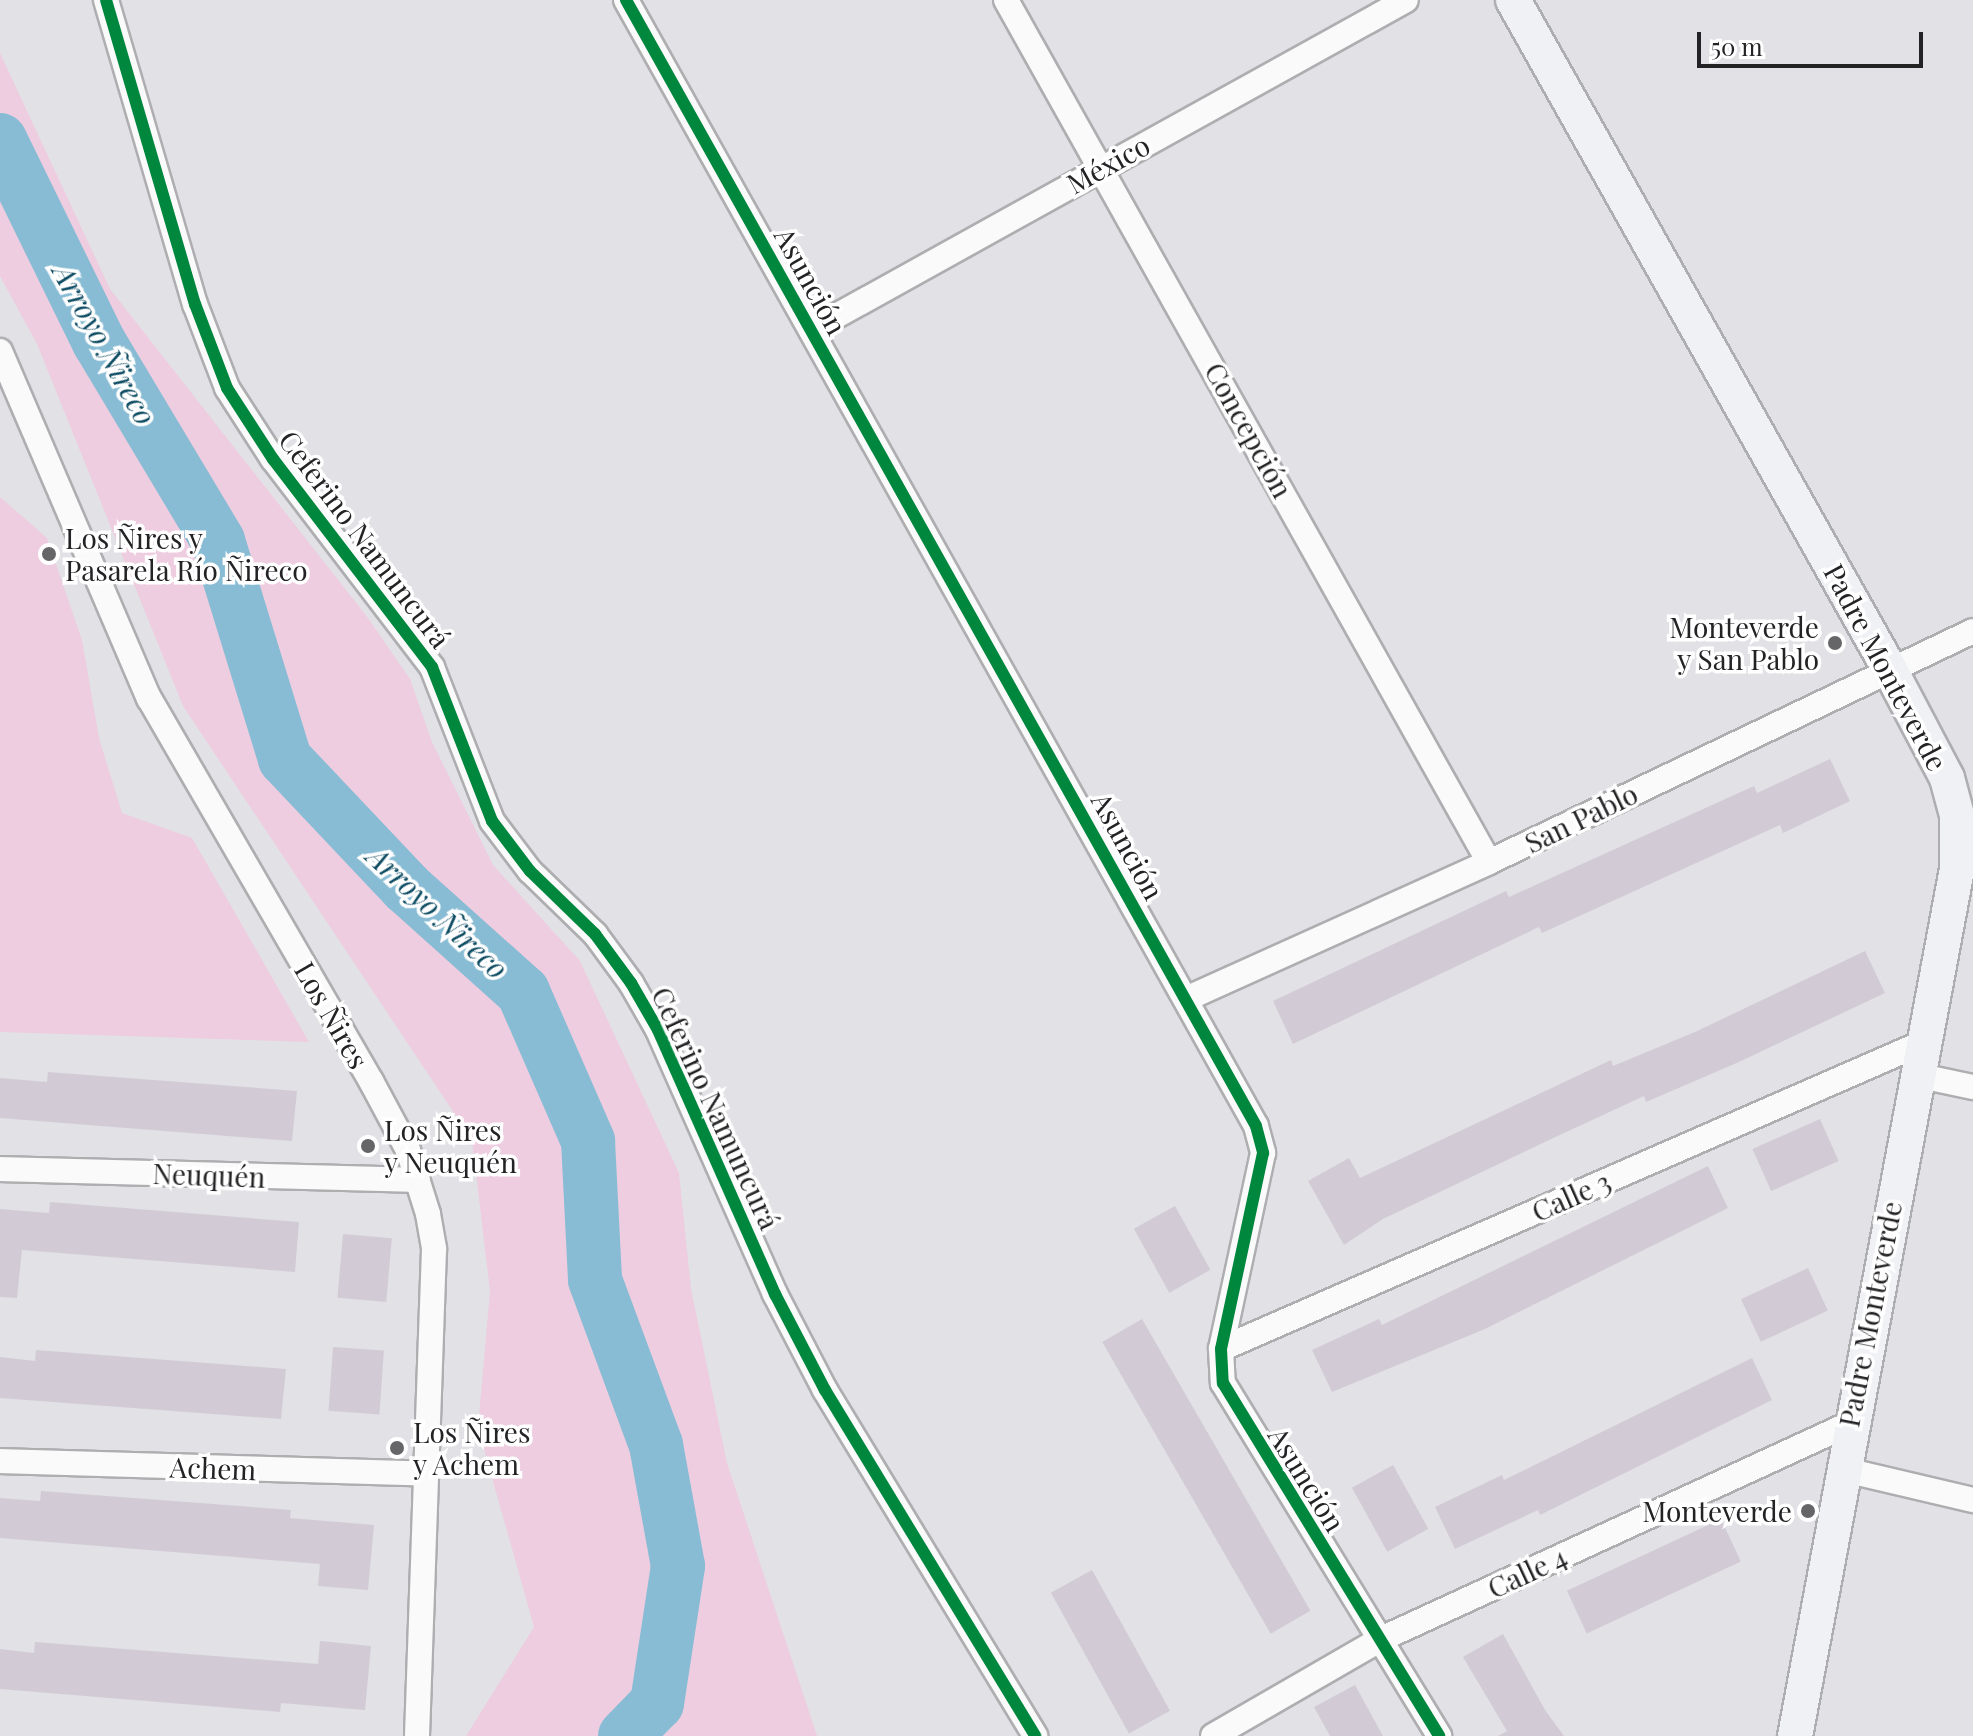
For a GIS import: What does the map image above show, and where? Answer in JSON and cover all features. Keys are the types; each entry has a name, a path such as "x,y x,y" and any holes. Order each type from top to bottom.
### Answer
{"street":[{"name":"Ceferino Namuncurá","path":"106,0 195,304 227,388 273,459 432,667 492,821 631,983 658,1030 775,1294 825,1390 1035,1736"},
{"name":"Asunción","path":"626,0 1256,1126 1263,1153 1221,1349 1223,1383 1235,1411 1439,1736"},
{"name":"Concepción","path":"1006,0 1102,166 1489,862"},
{"name":"México","path":"811,330 1406,0"},
{"name":"Padre Monteverde","path":"1513,0 1889,668 1947,778 1957,816 1957,869 1849,1424 1795,1736"},
{"name":"Los Ñires","path":"0,351 10,400 149,698 371,1081 418,1180 434,1249 417,1736"},
{"name":"San Pablo","path":"1186,999 1489,862 1889,668 1973,631"},
{"path":"1919,1059 1973,1087"},
{"name":"Calle 3","path":"1221,1349 1919,1059"},
{"name":"Neuquén","path":"0,1169 418,1180"},
{"name":"Calle 4","path":"1213,1736 1379,1640 1849,1424"},
{"name":"Achem","path":"0,1461 427,1474"},
{"path":"1841,1469 1973,1500"}],"shaded area":[{"path":"0,53 110,289 368,618 410,679 432,742 493,865 580,961 679,1173 691,1289 727,1463 817,1736 466,1736 534,1627 478,1428 490,1291 472,1140 183,706 37,344 0,276"},
{"path":"0,497 47,538 82,640 99,738 122,813 192,838 309,1042 0,1032"}],"building":[{"path":"1830,759 1850,801 1783,833 1780,825 1542,933 1539,927 1293,1044 1273,1001 1506,891 1509,897 1754,786 1757,793"},
{"path":"1865,951 1885,993 1739,1062 1646,1102 1644,1096 1549,1140 1383,1219 1344,1245 1308,1181 1349,1158 1360,1178 1611,1060 1613,1066 1695,1032"},
{"path":"48,1072 297,1091 292,1141 0,1118 0,1078 47,1082"},
{"path":"1820,1119 1839,1161 1771,1191 1752,1149"},
{"path":"1708,1166 1728,1208 1485,1329 1332,1392 1312,1350 1379,1319 1382,1325"},
{"path":"50,1202 299,1222 295,1272 22,1250 17,1298 0,1297 0,1209 49,1213"},
{"path":"1175,1206 1210,1270 1169,1293 1134,1229"},
{"path":"343,1234 392,1238 386,1302 337,1298"},
{"path":"1808,1268 1828,1311 1761,1342 1741,1299"},
{"path":"1142,1319 1310,1611 1271,1634 1102,1342"},
{"path":"333,1347 384,1351 379,1414 329,1411"},
{"path":"36,1350 286,1369 281,1419 0,1398 0,1357 35,1361"},
{"path":"1752,1358 1772,1400 1540,1515 1538,1510 1455,1549 1435,1507 1502,1475 1504,1480"},
{"path":"1393,1465 1428,1529 1387,1552 1352,1488"},
{"path":"41,1491 291,1510 290,1518 374,1525 368,1590 318,1586 320,1564 0,1538 0,1498 40,1501"},
{"path":"1721,1519 1741,1562 1587,1633 1567,1591"},
{"path":"1092,1570 1170,1711 1129,1734 1051,1593"},
{"path":"1503,1634 1545,1710 1564,1736 1498,1736 1507,1731 1463,1657"},
{"path":"320,1641 371,1646 365,1710 281,1703 280,1712 0,1689 0,1649 34,1653 35,1642 318,1664"},
{"path":"1355,1685 1383,1736 1330,1736 1314,1707"}],"waterway":[{"name":"Arroyo Ñireco","path":"0,140 99,342 218,541 285,759 407,888 523,992 588,1141 595,1280 656,1445 678,1566 657,1703 625,1736"}],"cycle path":[{"path":"106,0 195,304 227,388 273,459 432,667 492,821 530,871 595,934 631,983 658,1030 775,1294 825,1390 1035,1736"},
{"path":"626,0 1256,1126 1263,1153 1221,1349 1223,1383 1439,1736"}],"place":[{"name":"Los Ñires y Pasarela Río Ñireco","path":"49,554"},
{"name":"Monteverde y San Pablo","path":"1835,643"},
{"name":"Los Ñires y Neuquén","path":"368,1146"},
{"name":"Los Ñires y Achem","path":"397,1448"},
{"name":"Monteverde","path":"1808,1511"}]}
